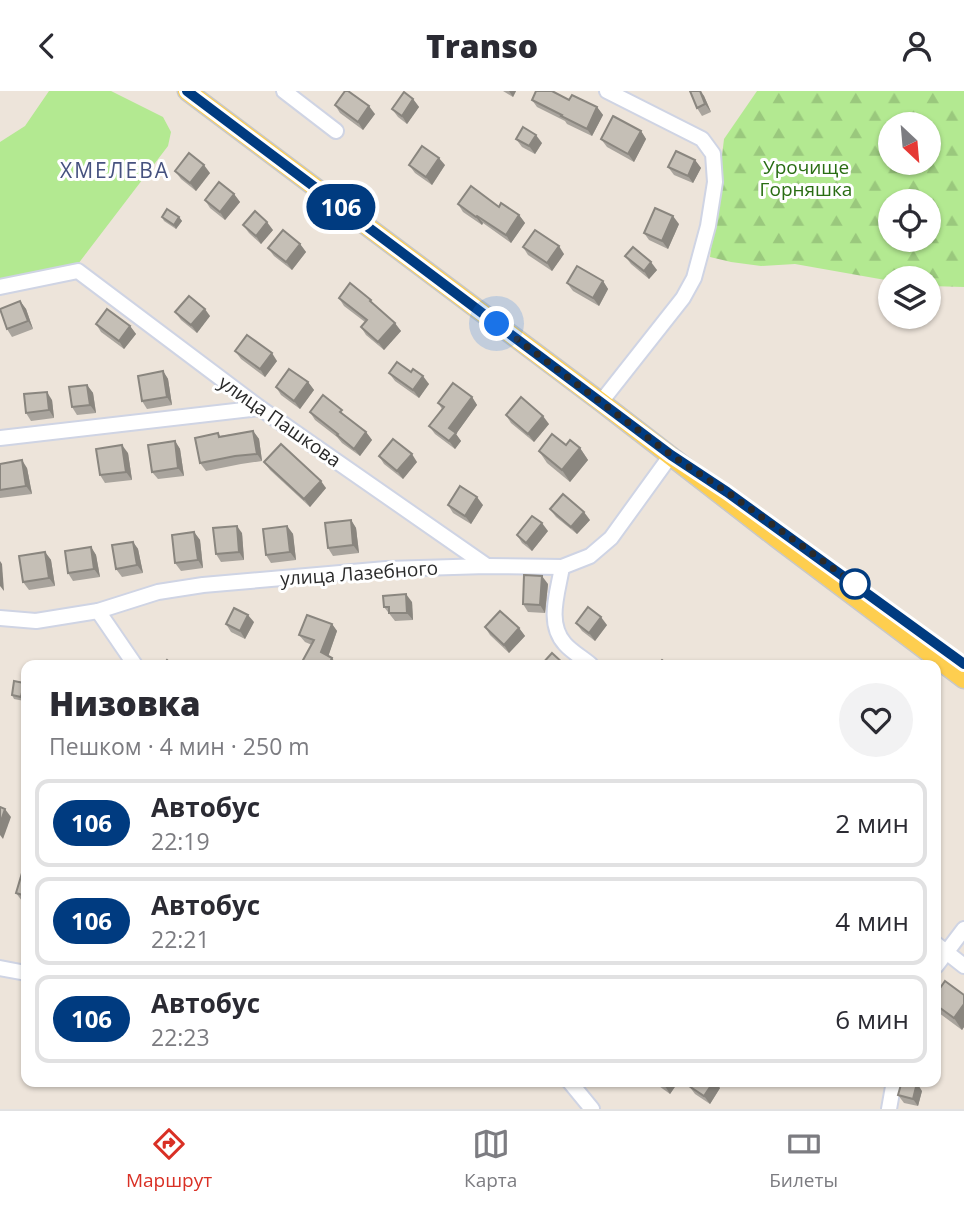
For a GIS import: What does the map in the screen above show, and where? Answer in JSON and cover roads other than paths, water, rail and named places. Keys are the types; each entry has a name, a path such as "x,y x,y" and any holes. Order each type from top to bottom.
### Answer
{"main road":[{"path":"192,93 940,660"},
{"path":"671,455 727,492 964,664"},
{"path":"941,661 964,678"}],"street":[{"path":"284,91 336,131"},
{"path":"601,402 683,297 694,278 708,226 715,182 713,154 702,139 607,91"},
{"name":"улица Пашкова","path":"0,287 78,271 260,408 487,566"},
{"path":"0,438 260,408"},
{"name":"улица Лазебного","path":"0,618 36,621 98,611 158,592 203,585 386,569 487,566 562,568 590,556 611,538 671,455"},
{"path":"562,568 554,613 555,630 565,643 585,660"},
{"path":"98,611 132,660"},
{"path":"964,929 941,948 964,966"},
{"path":"0,968 21,972"},
{"path":"574,1087 592,1109"},
{"path":"889,1109 893,1087"}],"district":[{"name":"ХМЕЛЕВА","path":"115,171"}],"park label":[{"name":"Урочище Горняшка","path":"806,178"}]}
